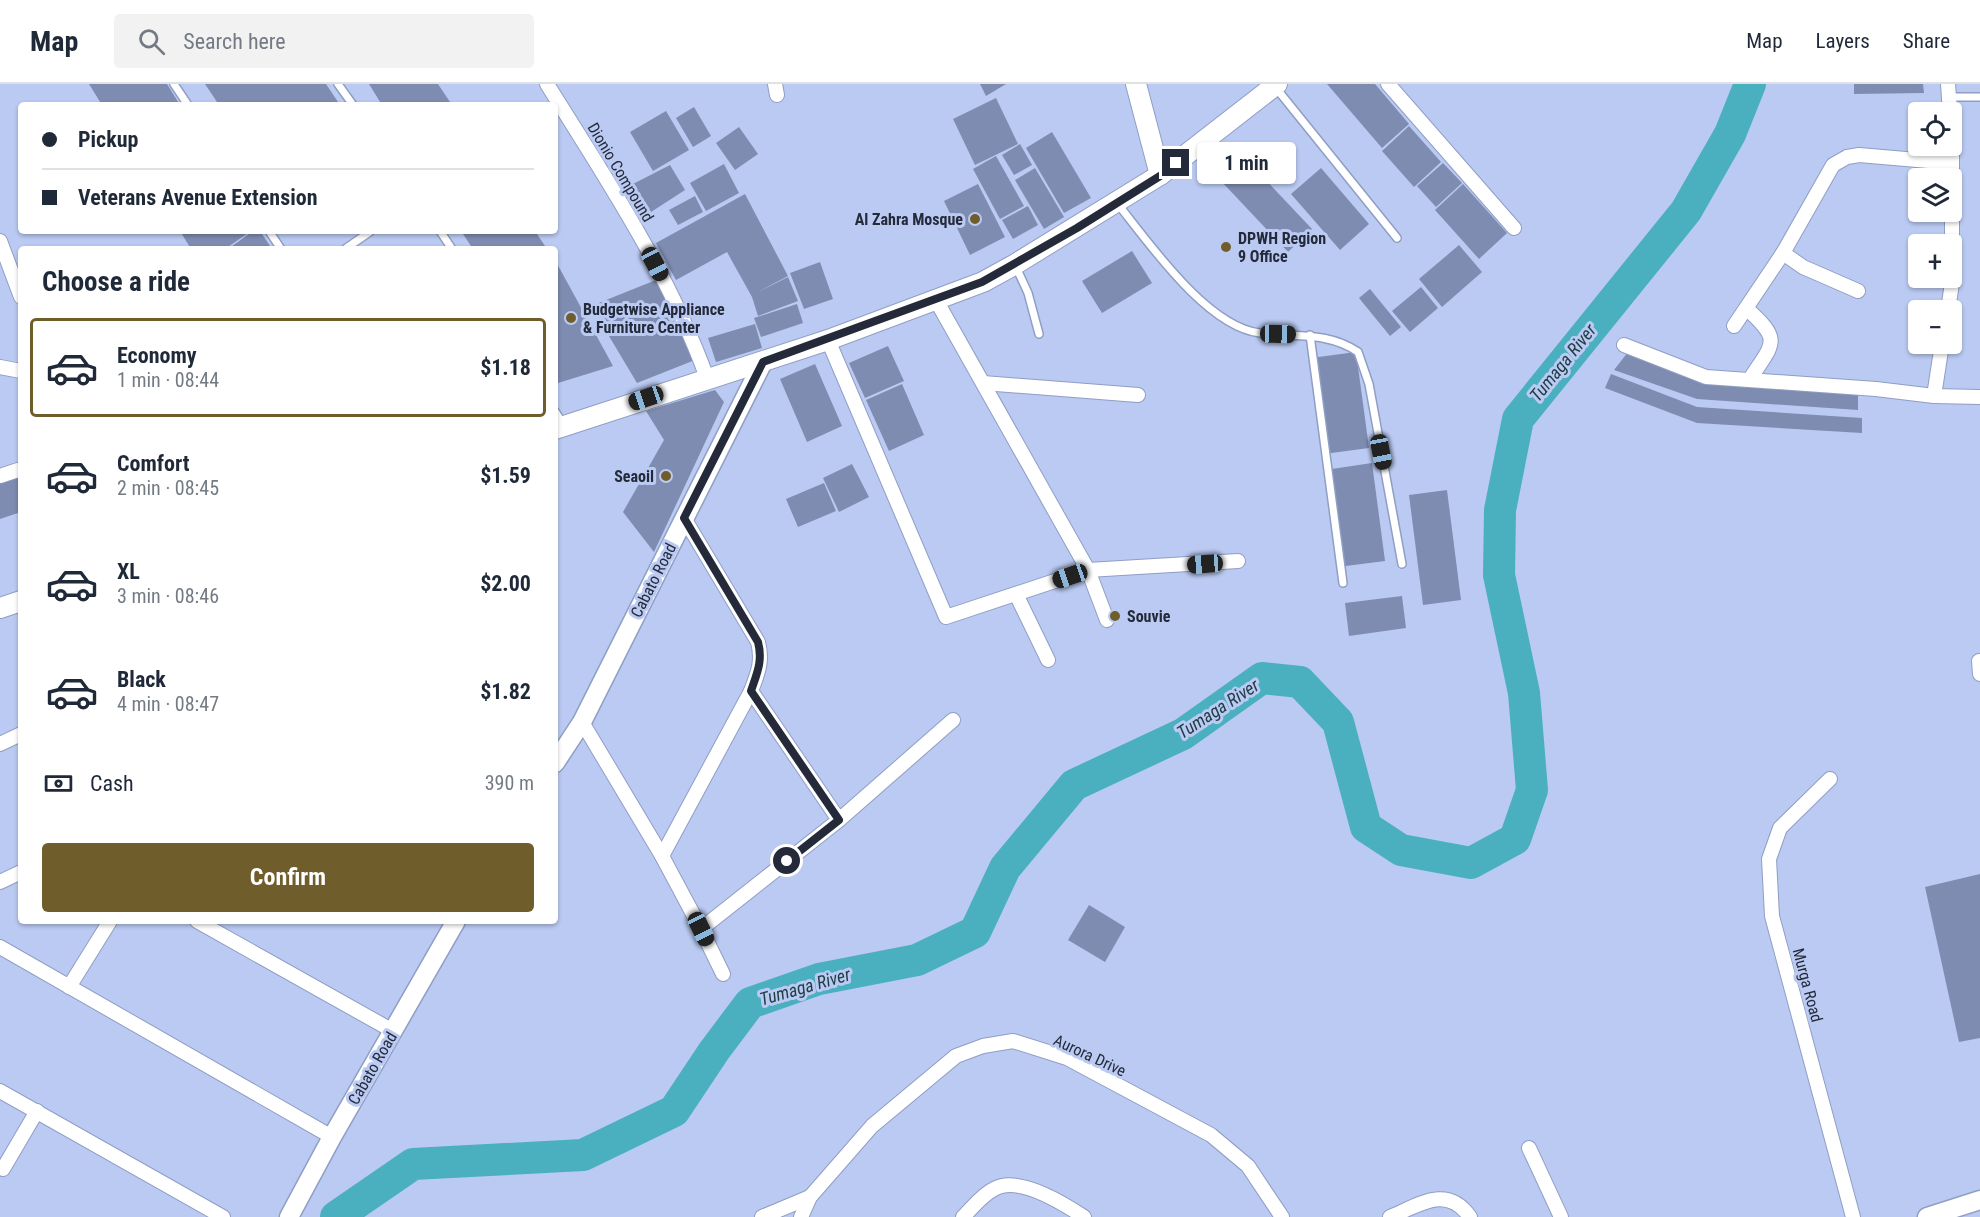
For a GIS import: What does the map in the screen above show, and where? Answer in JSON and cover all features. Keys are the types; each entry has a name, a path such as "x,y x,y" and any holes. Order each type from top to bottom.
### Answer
{"main road":[{"path":"1136,84 1160,176"},
{"path":"558,422 763,362 982,282 1160,176 1275,85"},
{"path":"0,608 18,602"}],"street":[{"name":"Dionio Compound","path":"547,84 558,102"},
{"path":"1388,84 1514,228"},
{"name":"Dionio Compound","path":"558,102 646,247 692,336 707,378"},
{"path":"1734,326 1783,253 1833,165 1847,157 1859,155 1952,163"},
{"path":"1950,300 1952,284 1952,156"},
{"path":"0,241 18,289"},
{"path":"1783,253 1803,267 1858,291"},
{"path":"936,300 1088,570 1107,620"},
{"path":"1747,309 1766,327 1772,339 1770,347 1750,379"},
{"path":"828,340 946,617 1088,570 1238,561"},
{"path":"1624,345 1706,377 1934,396 1980,397"},
{"path":"1934,396 1940,354"},
{"name":"Cabato Road","path":"558,758 582,722 763,362"},
{"path":"0,367 18,370"},
{"path":"983,383 1138,395"},
{"path":"0,476 18,470"},
{"path":"662,856 751,691 761,656 758,642 684,518"},
{"path":"1016,594 1048,660"},
{"path":"751,691 839,820"},
{"path":"701,929 839,820 953,720"},
{"path":"582,722 662,856 723,974"},
{"path":"0,744 18,735"},
{"name":"Murga Road","path":"1830,779 1780,828 1769,859 1772,916 1853,1217"},
{"path":"0,882 18,873"},
{"path":"69,987 108,924"},
{"path":"202,924 393,1031"},
{"name":"Cabato Road","path":"289,1217 454,924"},
{"path":"0,947 332,1137"},
{"name":"Aurora Drive","path":"801,1217 810,1197 872,1126 956,1056 983,1046 1013,1041 1067,1058 1211,1135 1248,1166 1282,1217"},
{"path":"0,1091 223,1217"},
{"path":"3,1169 37,1111"},
{"path":"1529,1148 1561,1217"},
{"path":"963,1217 983,1196 996,1187 1013,1184 1034,1191 1084,1217"},
{"path":"762,1217 810,1197"},
{"path":"1390,1217 1433,1199 1448,1199 1463,1206 1470,1217"},
{"path":"1927,1217 1980,1200"}],"lane":[{"path":"174,84 186,102"},
{"path":"338,84 351,102"},
{"path":"1275,85 1397,238"},
{"path":"1948,91 1980,97"},
{"path":"1117,202 1189,289 1238,328 1260,333 1310,335 1340,342 1358,352 1362,358 1369,384 1402,564"},
{"path":"349,246 367,234"},
{"path":"1014,265 1028,293 1038,334"},
{"path":"1310,335 1343,583"}],"building":[{"path":"89,84 167,84 178,102 100,102"},
{"path":"205,84 326,84 338,102 217,102"},
{"path":"369,84 438,84 450,102 380,102"},
{"path":"980,84 1006,84 986,96"},
{"path":"1327,84 1375,84 1409,124 1382,148"},
{"path":"1854,84 1923,84 1924,93 1854,94"},
{"path":"996,98 1018,144 975,165 953,119"},
{"path":"694,107 711,136 693,147 676,118"},
{"path":"666,111 689,150 653,171 630,132"},
{"path":"1409,126 1441,162 1414,187 1382,151"},
{"path":"739,127 758,154 735,170 716,143"},
{"path":"1052,132 1091,198 1064,213 1026,148"},
{"path":"1020,144 1032,165 1014,175 1002,155"},
{"path":"996,156 1024,206 1000,219 973,169"},
{"path":"1245,158 1312,229 1288,252 1221,181"},
{"path":"1443,163 1462,183 1436,207 1417,186"},
{"path":"724,164 739,193 706,211 690,183"},
{"path":"670,165 685,190 651,212 633,184"},
{"path":"1035,168 1064,217 1044,229 1015,180"},
{"path":"1321,168 1369,224 1340,250 1291,194"},
{"name":"Al Zahra Mosque","path":"978,184 1005,237 970,255 944,201"},
{"path":"1463,184 1507,233 1479,259 1435,210"},
{"path":"745,194 788,276 756,293 788,277 798,301 758,316 752,297 727,252 676,280 656,243"},
{"path":"695,196 703,212 678,225 669,210"},
{"path":"1028,206 1038,225 1013,239 1002,220"},
{"path":"182,234 247,234 229,246 189,246"},
{"path":"249,234 262,234 270,246 232,246"},
{"path":"463,234 537,234 545,246 471,246"},
{"path":"1459,245 1482,272 1442,307 1419,279"},
{"path":"1132,251 1152,283 1102,313 1082,281"},
{"path":"820,262 833,299 804,309 790,273"},
{"name":"Budgetwise Appliance & Furniture Center","path":"558,265 613,366 558,383"},
{"path":"656,280 695,360 637,383 591,306"},
{"path":"1421,287 1438,308 1410,332 1392,311"},
{"path":"1370,289 1401,327 1390,336 1359,298"},
{"path":"797,304 803,323 761,337 754,318"},
{"path":"755,324 762,348 716,362 708,338"},
{"path":"888,346 904,381 865,398 849,363"},
{"path":"1356,352 1369,448 1324,454 1311,358"},
{"path":"1628,352 1703,379 1858,390 1858,410 1697,399 1614,370"},
{"path":"815,364 842,426 807,442 780,379"},
{"path":"1611,374 1697,407 1862,418 1862,433 1697,423 1605,388"},
{"path":"902,384 924,435 889,451 866,400"},
{"name":"Seaoil","path":"715,390 724,402 654,552 623,512 664,440 646,411"},
{"path":"1372,463 1385,561 1338,567 1325,470"},
{"path":"852,464 869,497 839,512 823,478"},
{"path":"18,477 18,513 0,519 0,482"},
{"path":"824,483 836,511 798,527 786,499"},
{"path":"1447,490 1461,600 1423,605 1409,495"},
{"path":"1402,596 1406,628 1349,636 1345,603"},
{"path":"1980,874 1980,1038 1959,1042 1925,887"},
{"path":"1089,905 1125,927 1105,962 1068,940"}],"waterway":[{"name":"Tumaga River","path":"336,1217 413,1164 583,1155 674,1111 714,1051 750,1003 819,979 917,960 975,932 1005,868 1074,785 1183,734 1262,678 1300,682 1338,722 1366,827 1401,850 1471,863 1515,839 1532,790 1524,693 1499,575 1500,510 1518,419 1686,211 1730,134 1750,84"}],"place":[{"name":"Al Zahra Mosque","path":"975,219"},
{"name":"DPWH Region 9 Office","path":"1226,247"},
{"name":"Budgetwise Appliance & Furniture Center","path":"571,318"},
{"name":"Seaoil","path":"666,476"},
{"name":"Souvie","path":"1115,616"}],"route":[{"path":"787,861 839,820 751,691 760,666 761,656 758,642 684,518 763,362 982,282 1077,228 1160,176 1176,163"}]}
